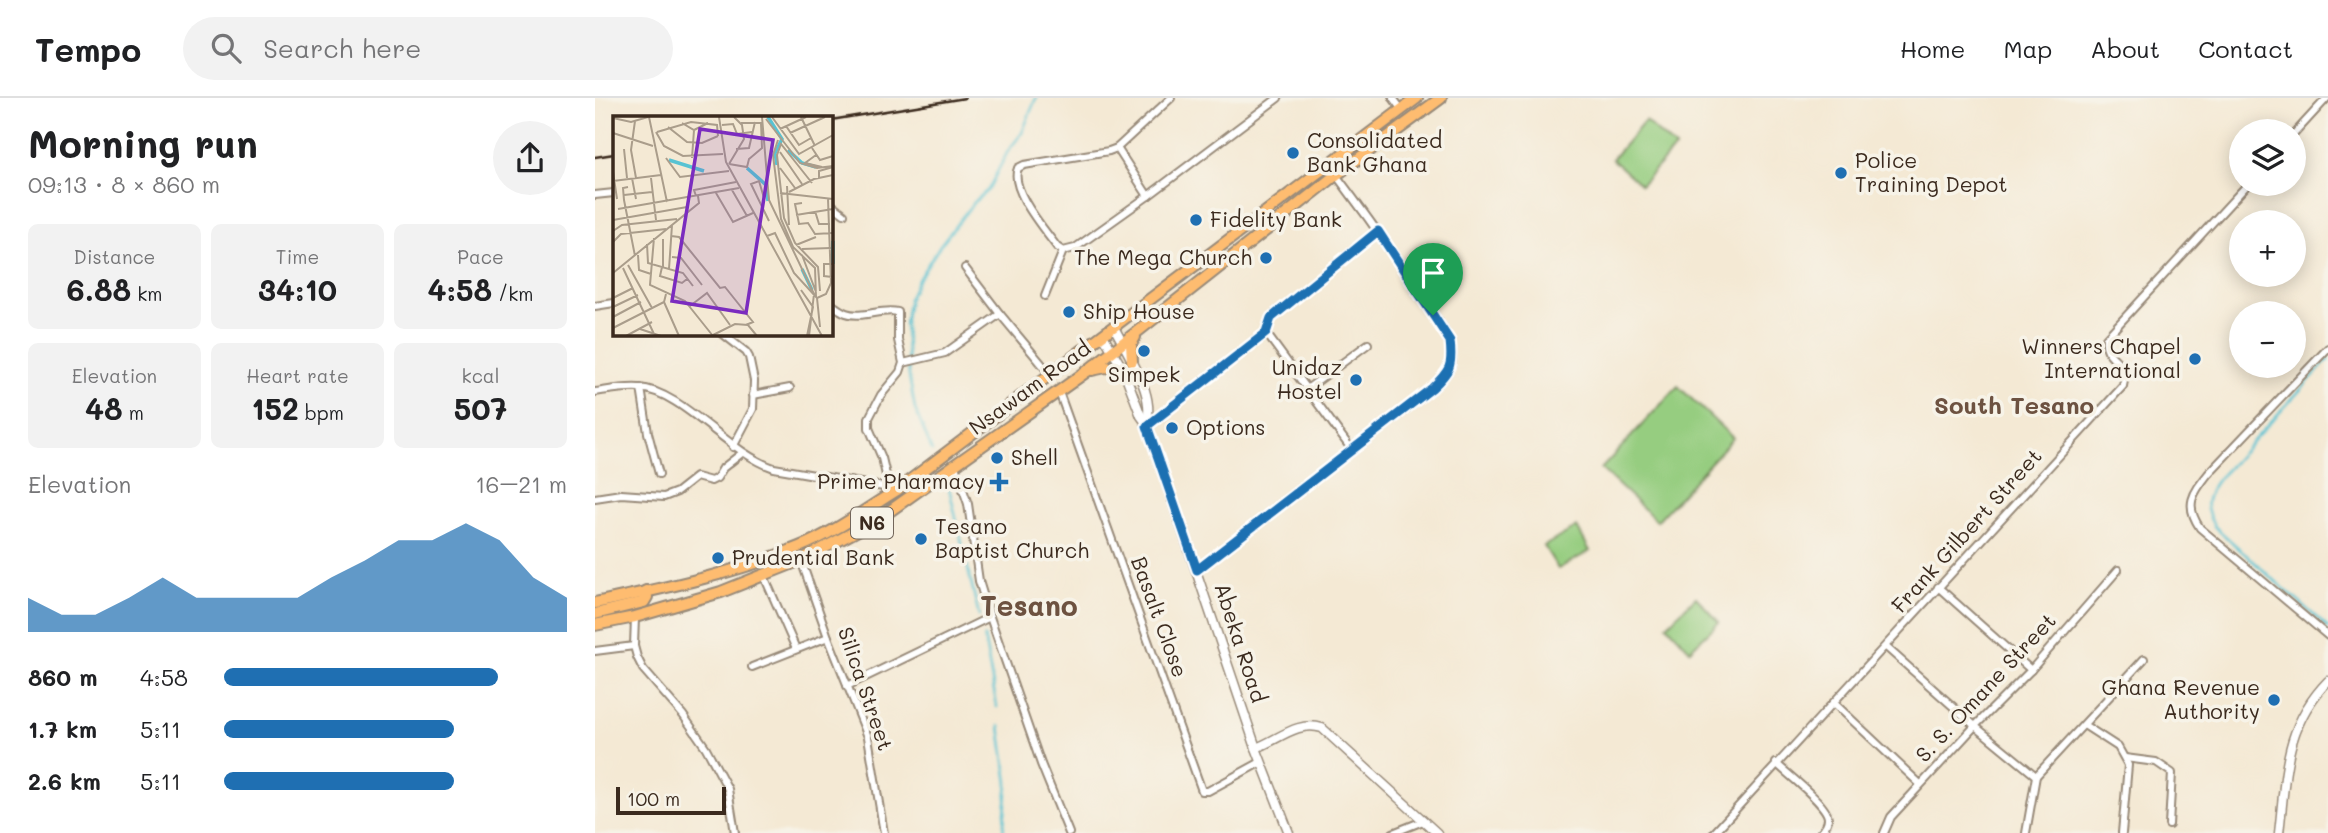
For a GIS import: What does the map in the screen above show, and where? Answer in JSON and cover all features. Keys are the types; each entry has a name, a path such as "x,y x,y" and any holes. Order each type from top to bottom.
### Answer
{"highway":[{"name":"Nsawam Road","path":"595,603 744,567 800,547 830,532 1114,327 1417,98"},
{"name":"Nsawam Road","path":"595,625 635,617 764,576 877,520 1086,372 1336,175 1441,98"},
{"path":"1132,361 1131,344 1136,334"},
{"path":"1086,372 1106,367 1124,371"},
{"path":"595,614 644,602 646,591"}],"street":[{"path":"1159,98 1163,106"},
{"path":"1066,251 1057,247 1028,206 1016,184 1017,168 1117,148 1171,98"},
{"path":"1045,296 1066,251 1148,197 1278,98"},
{"path":"1393,98 1402,110"},
{"path":"2306,121 2327,98"},
{"path":"1117,148 1148,197"},
{"path":"1197,570 1432,388 1447,374 1453,360 1450,341 1378,231 1336,175"},
{"path":"595,195 613,192"},
{"name":"Frank Gilbert Street","path":"1714,833 2123,386 2126,376 2123,368 2107,351 2106,338 2237,196"},
{"path":"833,206 844,214"},
{"path":"1147,424 1266,333 1271,318 1378,231"},
{"path":"965,268 1050,374"},
{"path":"595,306 613,303"},
{"path":"595,392 641,388 677,403 751,459 774,468 893,489 869,428 873,407 900,372 902,363 898,341 898,312 891,310 848,314 833,305"},
{"path":"902,363 945,353 1000,314"},
{"name":"Abeka Road","path":"1114,327 1124,371 1141,416 1147,424 1256,748 1289,833"},
{"path":"1266,333 1352,450"},
{"name":"Abeka Road","path":"1103,335 1132,361 1147,400 1150,414 1147,424"},
{"path":"726,336 749,357 754,381 755,404 733,447"},
{"path":"1307,389 1368,344"},
{"path":"2328,348 2208,474 2195,491 2191,502 2192,513 2200,528 2328,636"},
{"path":"641,388 648,433 659,474"},
{"path":"753,395 790,388"},
{"name":"Basalt Close","path":"1059,392 1202,791 1208,791 1261,762"},
{"path":"595,498 611,494 671,496 696,477 711,481 717,478 723,468 742,453"},
{"path":"955,466 968,504 979,581 990,617 1041,764 1069,833"},
{"name":"Silica Street","path":"801,560 871,752 884,833"},
{"name":"S. S. Omane Street","path":"1885,833 1891,817 1920,784 2031,670 2118,570"},
{"path":"764,576 796,649"},
{"path":"1938,587 2031,670"},
{"path":"635,617 634,646 643,669 683,715 706,748 728,789 736,833"},
{"path":"847,686 990,617"},
{"path":"752,667 828,637"},
{"path":"595,651 634,646"},
{"path":"1885,647 2036,776"},
{"path":"2026,833 2036,776 2144,659"},
{"path":"2279,833 2292,736 2311,701 2328,681"},
{"path":"1834,704 1920,784"},
{"path":"1256,748 1302,727 1312,725 1322,728 1437,833"},
{"path":"2084,725 2118,747 2128,765 2122,833"},
{"path":"2125,758 2156,762 2172,773 2169,825"},
{"path":"1776,763 1822,806 1828,817 1826,827 1820,833"},
{"path":"1393,833 1423,821"}],"green space":[{"path":"1645,121 1675,148 1641,185 1612,159"},
{"path":"1678,386 1733,438 1657,521 1601,469"},
{"path":"1577,527 1590,551 1558,569 1544,546"},
{"path":"1696,597 1719,622 1690,650 1667,625"}],"waterway":[{"path":"932,451 915,409 909,376 905,324 909,298 941,244 974,202 988,190 1008,151 1022,133 1036,98"},
{"path":"2328,360 2217,480 2207,498 2208,514 2215,527 2328,628"},
{"path":"949,488 979,616"},
{"path":"984,637 997,707"},
{"path":"1000,726 1008,783 1003,833"}],"railway":[{"path":"833,120 965,98"},
{"path":"595,157 613,154"}],"place":[{"name":"Consolidated Bank Ghana","path":"1293,153"},
{"name":"Police Training Depot","path":"1841,173"},
{"name":"Fidelity Bank","path":"1196,220"},
{"name":"The Mega Church","path":"1266,258"},
{"name":"Ship House","path":"1069,312"},
{"name":"Simpek","path":"1144,351"},
{"name":"Winners Chapel International","path":"2195,359"},
{"name":"Unidaz Hostel","path":"1356,380"},
{"name":"Options","path":"1172,428"},
{"name":"Shell","path":"997,458"},
{"name":"Prime Pharmacy","path":"999,482"},
{"name":"Tesano Baptist Church","path":"921,539"},
{"name":"Prudential Bank","path":"718,558"},
{"name":"Ghana Revenue Authority","path":"2274,700"}],"district":[{"name":"South Tesano","path":"2014,406"},
{"name":"Tesano","path":"1029,606"}],"route":[{"path":"1378,231 1433,315 1450,341 1453,360 1447,374 1197,570 1147,426 1266,333 1271,318 1378,231"}]}
